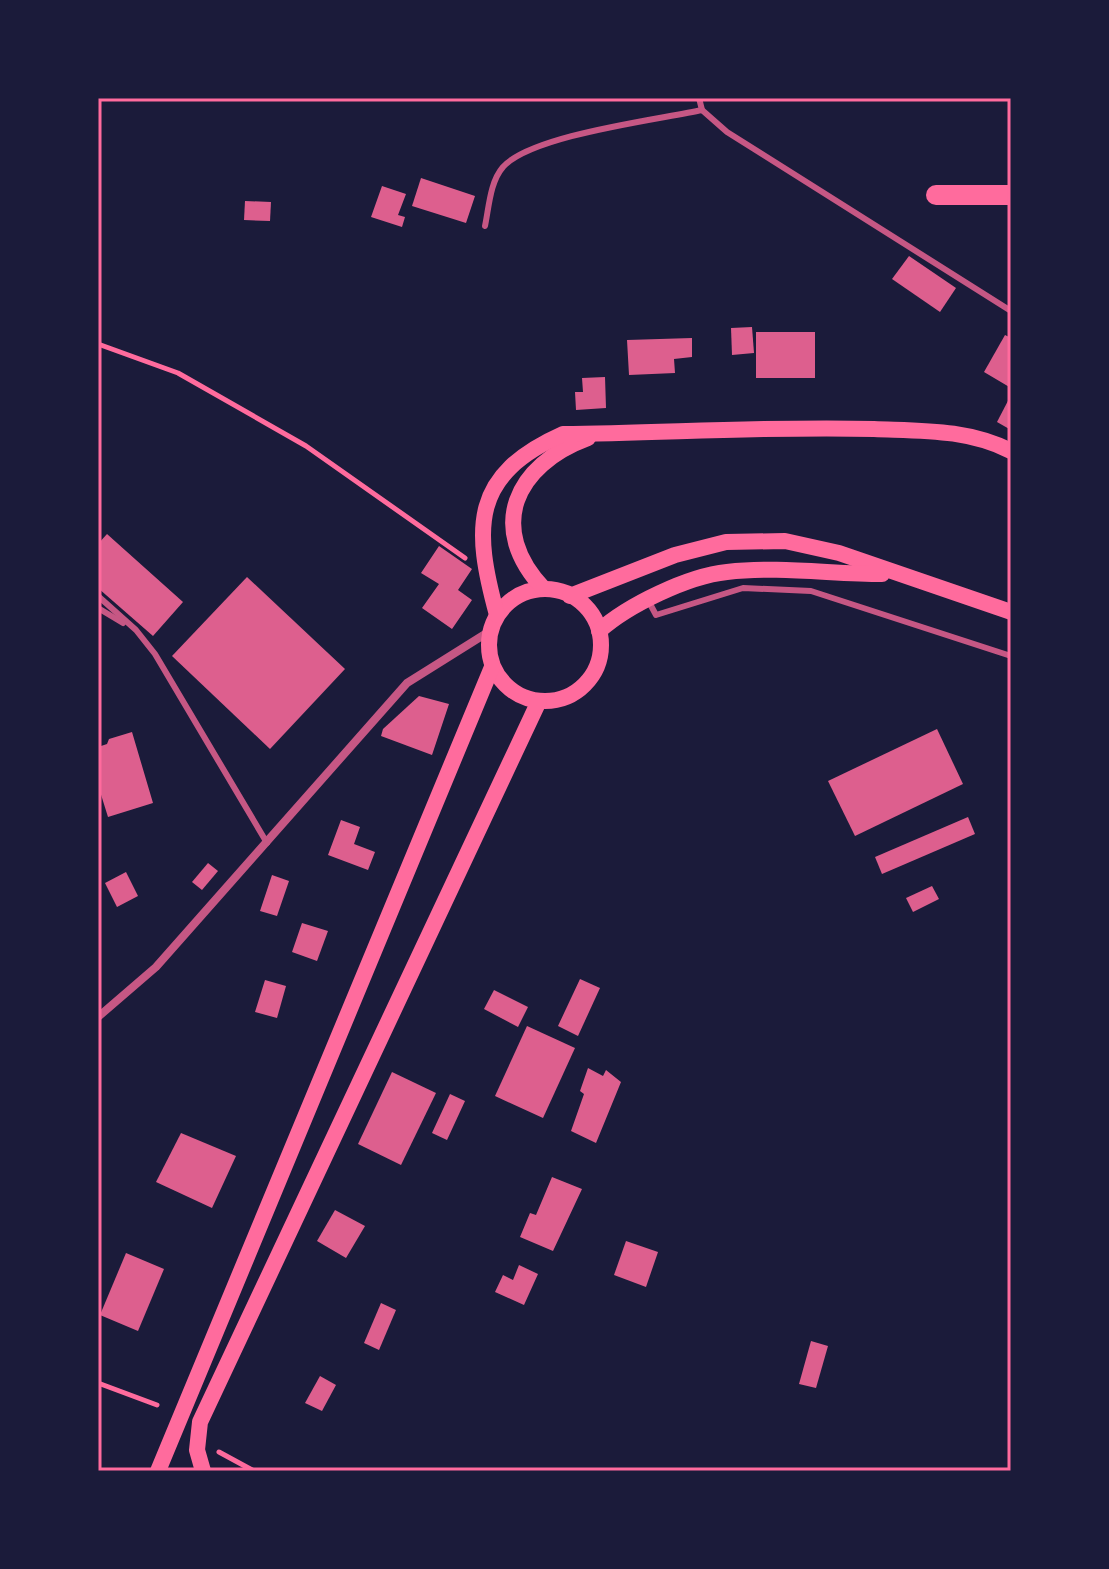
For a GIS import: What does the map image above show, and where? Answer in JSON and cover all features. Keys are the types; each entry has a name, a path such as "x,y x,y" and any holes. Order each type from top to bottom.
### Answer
{"highway":[{"path":"936,195 1011,195"}],"main road":[{"path":"497,615 485,571 483,520 487,499 495,484 534,447 563,434 827,427 950,432 990,440 1011,451"},
{"path":"544,589 527,571 514,539 511,519 517,498 528,478 544,463 565,447 601,433"},
{"path":"570,596 675,555 726,542 785,541 839,553 1011,612"},
{"path":"599,631 619,613 647,598 726,572 896,575"},
{"path":"158,1471 492,667 490,631 497,615 510,601 526,592 544,589 570,596 592,614 599,631 599,659 586,684 572,695 539,701 517,695 502,683 492,667"},
{"path":"203,1471 198,1441 200,1422 539,701"}],"street":[{"path":"98,1017 156,967 407,683 490,631"}],"lane":[{"path":"699,98 702,110 727,132 1011,311"},
{"path":"485,226 493,188 501,169 520,152 579,135 702,110"},
{"path":"647,598 656,615 743,588 811,591 1011,656"},
{"path":"98,596 136,630 155,654 267,843"},
{"path":"98,608 136,630"}],"path":[{"path":"98,344 178,373 306,446 485,571"},
{"path":"98,1383 157,1405"},
{"path":"198,1441 254,1471"}],"building":[{"path":"421,178 475,196 466,223 412,206"},
{"path":"382,186 406,194 398,215 405,217 402,227 371,217"},
{"path":"245,201 271,202 270,221 244,220"},
{"path":"909,256 956,288 940,312 892,279"},
{"path":"752,327 754,353 732,355 731,328"},
{"path":"756,332 815,332 815,378 756,378"},
{"path":"1005,335 1011,338 1011,388 984,372"},
{"path":"692,338 692,357 674,359 675,373 629,375 627,340"},
{"path":"605,377 606,408 576,410 575,392 583,392 582,378"},
{"path":"1011,395 1011,430 997,422"},
{"path":"107,534 183,602 153,636 98,588 98,544"},
{"path":"439,546 472,569 458,590 472,600 452,629 422,608 439,584 421,573"},
{"path":"247,577 345,669 270,749 172,656"},
{"path":"419,696 449,704 432,755 381,736 383,729"},
{"path":"937,729 963,784 855,836 828,781"},
{"path":"132,732 153,803 108,817 98,785 98,747 107,744 109,739"},
{"path":"968,817 975,834 882,874 875,857"},
{"path":"341,820 360,827 354,844 375,852 368,870 328,855"},
{"path":"208,863 218,871 202,890 192,882"},
{"path":"126,872 138,896 117,907 105,883"},
{"path":"272,875 289,881 277,916 260,911"},
{"path":"932,886 939,899 913,912 906,898"},
{"path":"302,923 328,931 317,961 292,952"},
{"path":"580,979 600,988 578,1036 558,1026"},
{"path":"265,980 286,986 277,1018 255,1012"},
{"path":"494,990 528,1007 518,1027 484,1009"},
{"path":"527,1026 575,1048 543,1118 495,1096"},
{"path":"588,1068 603,1076 606,1070 621,1082 596,1143 571,1131 584,1094 580,1091"},
{"path":"392,1072 436,1093 401,1165 358,1144"},
{"path":"450,1094 465,1101 447,1140 432,1133"},
{"path":"181,1133 236,1156 212,1208 156,1182"},
{"path":"552,1177 582,1189 553,1251 520,1237 530,1213 536,1215"},
{"path":"335,1210 365,1226 346,1258 317,1241"},
{"path":"626,1241 658,1252 646,1287 614,1275"},
{"path":"126,1253 164,1269 138,1331 100,1315"},
{"path":"519,1265 538,1274 524,1305 495,1292 503,1275 513,1280"},
{"path":"381,1303 396,1310 379,1350 364,1343"},
{"path":"811,1341 828,1346 816,1388 799,1384"},
{"path":"320,1376 336,1385 322,1411 305,1403"}]}
